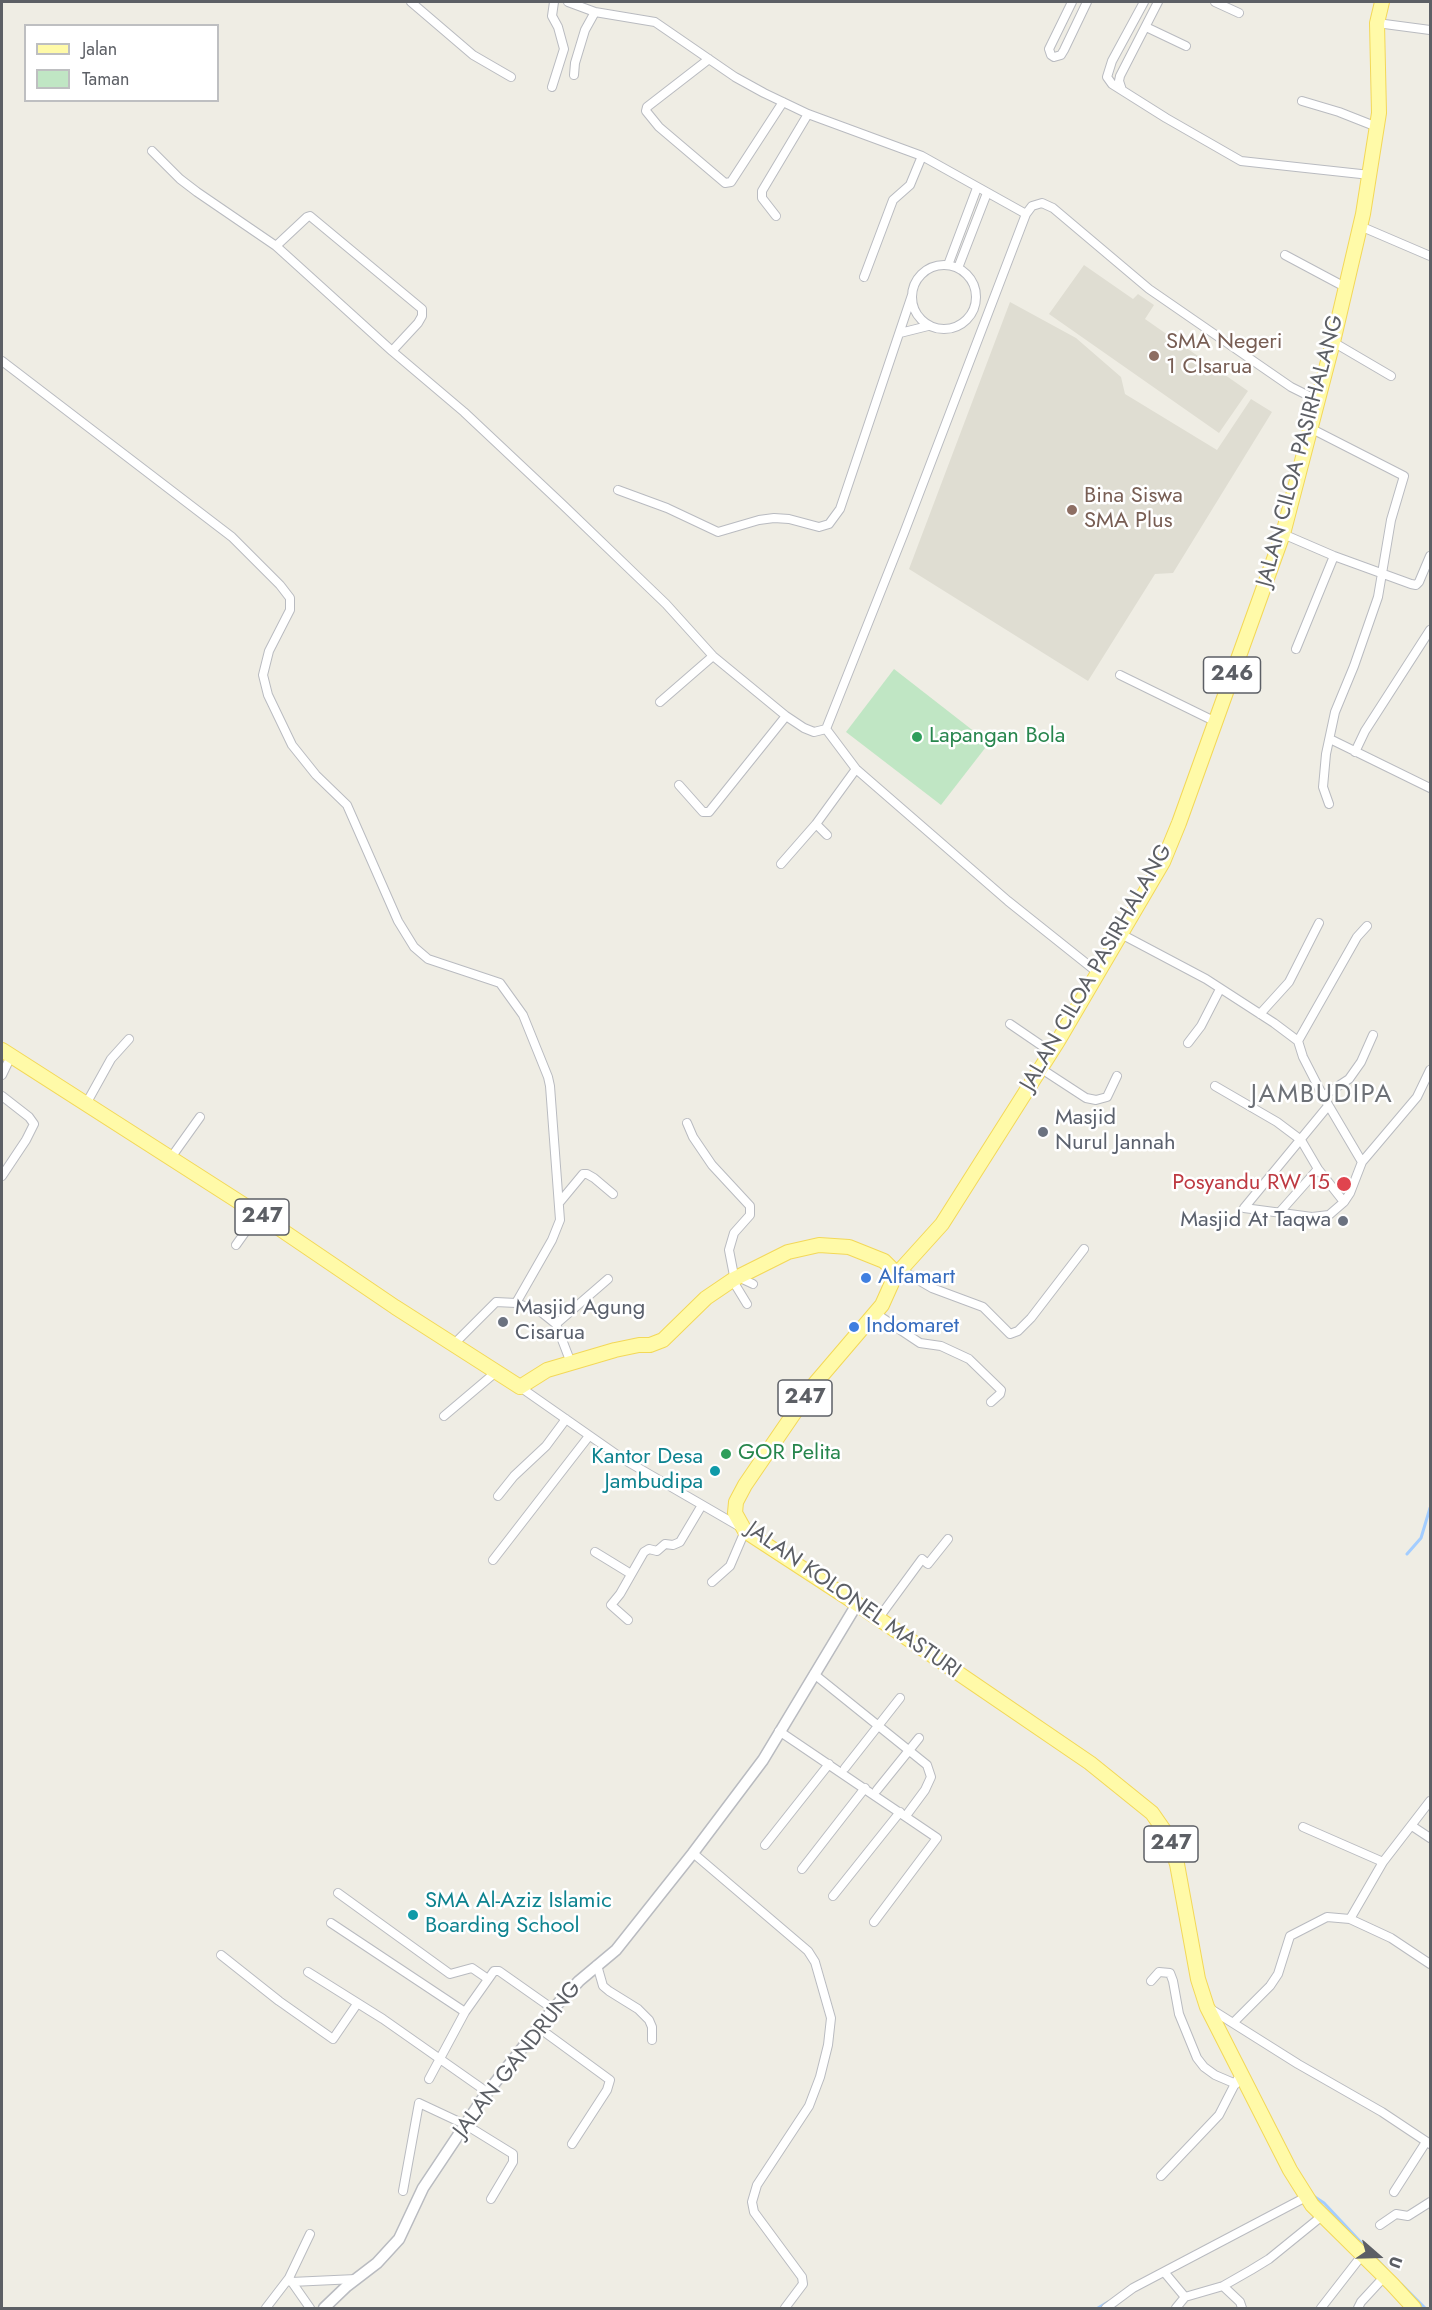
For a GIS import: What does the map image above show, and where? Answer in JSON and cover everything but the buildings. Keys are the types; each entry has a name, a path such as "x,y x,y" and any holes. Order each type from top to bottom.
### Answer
{"main road":[{"name":"JALAN CILOA PASIRHALANG","path":"898,1273 942,1224 1051,1052 1162,862 1179,823 1283,534 1333,342 1360,226 1377,127 1380,103 1377,23 1382,2"},
{"name":"247","path":"6,1053 258,1214 453,1345 520,1387"},
{"path":"520,1387 547,1370 615,1350 650,1345 663,1340 694,1308 736,1278 788,1252 806,1247 849,1246 876,1257 898,1273"},
{"name":"JALAN KOLONEL MASTURI","path":"898,1273 882,1305 813,1387 745,1485 736,1502 735,1513 743,1529 1090,1763 1152,1813 1168,1836 1177,1864 1198,1979 1238,2078 1306,2197 1414,2308"}],"street":[{"path":"411,2 473,55 511,77"},
{"path":"552,87 564,49 561,34 552,16 554,2"},
{"path":"568,2 595,12 655,22 735,77 783,102 808,114 922,156 1026,214"},
{"path":"1072,2 1049,49 1054,57 1064,50 1087,2"},
{"path":"1144,2 1112,61 1107,77 1112,84 1241,161 1370,175"},
{"path":"1122,91 1120,76 1158,2"},
{"path":"1215,2 1239,14"},
{"path":"574,75 575,63 585,30 595,12"},
{"path":"1377,23 1431,30"},
{"path":"1146,27 1186,46"},
{"path":"709,59 647,107 646,111 659,127 725,183 731,182 783,102"},
{"path":"1302,101 1377,127"},
{"path":"776,216 762,198 762,191 808,114"},
{"path":"152,151 180,179 276,246 392,351 464,412 666,604 713,656 786,716 814,732 826,729"},
{"path":"864,277 893,200 910,185 922,156"},
{"path":"948,265 977,188"},
{"path":"958,268 987,194"},
{"path":"826,729 904,534 1026,214 1036,203 1053,208 1149,290 1291,387 1317,400"},
{"path":"276,246 310,216 418,306 422,312 418,323 392,351"},
{"path":"1360,226 1431,256"},
{"path":"1285,255 1345,287"},
{"path":"618,490 667,508 718,532 774,518 789,519 819,527 829,524 840,509 915,282 924,272 935,266 948,265 958,268 968,276 974,287 976,299 972,312 964,322 953,328 941,329 928,326 900,333"},
{"path":"912,295 915,313 928,326"},
{"path":"1333,342 1391,376"},
{"path":"2,361 232,537 280,585 290,598 290,610 269,651 263,675 268,695 300,758 347,805 398,921 414,947 428,959 500,983 523,1015 548,1077 559,1203 558,1227 516,1303"},
{"path":"1310,428 1404,476 1391,520 1378,597 1358,656 1335,712 1326,754 1323,787 1329,804"},
{"path":"1283,534 1382,575 1416,585 1431,556"},
{"path":"1296,649 1334,556"},
{"path":"1355,752 1365,731 1431,630"},
{"path":"660,702 713,656"},
{"path":"1119,675 1216,722"},
{"path":"679,785 703,812 709,812 786,716"},
{"path":"826,729 856,769 1008,901 1096,972"},
{"path":"1330,739 1431,788"},
{"path":"781,864 816,824 856,769"},
{"path":"816,824 827,835"},
{"path":"1260,1014 1289,982 1319,923"},
{"path":"1298,1041 1358,937 1367,926"},
{"path":"1121,934 1220,988 1298,1041 1303,1057 1328,1106 1362,1162"},
{"path":"1188,1043 1201,1026 1220,988"},
{"path":"1010,1024 1051,1052"},
{"path":"1323,1096 1349,1079 1361,1062 1373,1035"},
{"path":"86,1104 111,1059 129,1038"},
{"path":"2,1075 6,1053"},
{"path":"1040,1068 1086,1098 1096,1100 1107,1097 1117,1076"},
{"path":"1328,1106 1244,1207 1279,1214 1322,1218 1335,1211 1344,1202 1362,1162 1417,1097 1431,1070"},
{"path":"1215,1086 1277,1122 1301,1140 1318,1169 1344,1202"},
{"path":"2,1096 29,1117 34,1124 2,1176"},
{"path":"170,1159 200,1117"},
{"path":"687,1123 693,1137 712,1166 750,1206 750,1215 734,1233 729,1250 736,1278 747,1304"},
{"path":"1279,1214 1318,1169"},
{"path":"559,1203 583,1174 594,1178 614,1194"},
{"path":"236,1245 258,1214"},
{"path":"898,1273 983,1307 1010,1334 1018,1331 1031,1318 1084,1249"},
{"path":"736,1278 753,1284"},
{"path":"556,1324 608,1279"},
{"path":"453,1345 496,1302 516,1303 542,1312 556,1324 571,1363"},
{"path":"875,1313 920,1343 941,1346 969,1359 1001,1390 991,1402"},
{"path":"444,1416 496,1372"},
{"path":"520,1387 622,1459 743,1529 737,1553 730,1566 712,1582"},
{"path":"498,1496 514,1476 546,1446 566,1419"},
{"path":"493,1560 589,1436"},
{"path":"628,1620 611,1605 646,1550 657,1551 665,1544 674,1545 680,1542 702,1505"},
{"path":"878,1618 922,1559 928,1564 948,1539"},
{"path":"595,1552 631,1574"},
{"name":"JALAN GANDRUNG","path":"324,2308 377,2263 399,2240 423,2188 487,2092 553,2009 597,1965 616,1950 693,1853 763,1760 857,1604"},
{"path":"814,1674 927,1765 931,1777 926,1790 904,1812 833,1896"},
{"path":"845,1768 900,1698"},
{"path":"779,1731 904,1812 937,1838 874,1922"},
{"path":"877,1790 919,1738"},
{"path":"765,1845 829,1764"},
{"path":"802,1869 865,1788"},
{"path":"1350,1919 1383,1862 1431,1801"},
{"path":"1412,1826 1431,1838"},
{"path":"1304,1827 1383,1862"},
{"path":"693,1853 808,1951 815,1962 831,2018 828,2045 820,2077 809,2106 758,2186 752,2202 754,2212 802,2277 803,2284 785,2308"},
{"path":"338,1893 450,1974 471,1968 488,1979"},
{"path":"1234,2022 1270,1986 1278,1974 1290,1936 1327,1917 1350,1919 1391,1938 1431,1964"},
{"path":"330,1923 465,2012"},
{"path":"221,1955 333,2039 357,2004"},
{"path":"597,1965 600,1978 609,1991 638,2009 649,2020 652,2027 652,2040"},
{"path":"429,2079 465,2012 494,1971 499,1971 553,2009"},
{"path":"308,1972 383,2019 487,2092"},
{"path":"1151,1981 1159,1972 1170,1974 1179,2014 1197,2058 1215,2075 1238,2078 1219,2115 1161,2176"},
{"path":"1208,2007 1298,2064 1382,2112 1428,2143 1394,2192"},
{"path":"539,2028 610,2080 608,2090 572,2144"},
{"path":"403,2191 419,2103 466,2125 513,2154 513,2162 491,2199"},
{"path":"1106,2308 1133,2288 1306,2197"},
{"path":"1380,2225 1396,2214 1408,2216 1431,2202"},
{"path":"1176,2308 1185,2297 1223,2286 1269,2259 1322,2216"},
{"path":"266,2308 290,2280 310,2234"},
{"path":"1321,2308 1363,2254"},
{"path":"1165,2273 1185,2297"},
{"path":"1358,2308 1385,2276"},
{"path":"290,2280 356,2280"},
{"path":"290,2280 310,2308"},
{"path":"1223,2286 1240,2302 1242,2308"}],"shaded area":[{"name":"SMA Negeri 1 CIsarua","path":"1084,265 1133,299 1138,294 1154,305 1145,319 1248,391 1219,433 1049,314"},
{"name":"Bina Siswa SMA Plus","path":"1010,302 1076,338 1121,377 1125,394 1217,450 1251,399 1272,412 1173,573 1155,574 1088,681 909,569"}],"green space":[{"name":"Lapangan Bola","path":"894,669 989,743 941,805 846,732"}],"waterway":[{"path":"1407,1554 1421,1538 1430,1508"},
{"path":"1312,2195 1324,2203 1386,2269"},
{"path":"1401,2284 1425,2308"},
{"path":"1098,2308 1108,2302"}],"place":[{"name":"SMA Negeri 1 CIsarua","path":"1154,356"},
{"name":"Bina Siswa SMA Plus","path":"1072,510"},
{"name":"Lapangan Bola","path":"917,737"},
{"name":"Masjid Nurul Jannah","path":"1043,1132"},
{"name":"Posyandu RW 15","path":"1344,1184"},
{"name":"Masjid At Taqwa","path":"1343,1221"},
{"name":"Alfamart","path":"866,1278"},
{"name":"Masjid Agung Cisarua","path":"503,1322"},
{"name":"Indomaret","path":"854,1327"},
{"name":"GOR Pelita","path":"726,1454"},
{"name":"Kantor Desa Jambudipa","path":"715,1471"},
{"name":"SMA Al-Aziz Islamic Boarding School","path":"413,1915"}],"district":[{"name":"JAMBUDIPA","path":"1322,1096"}]}
